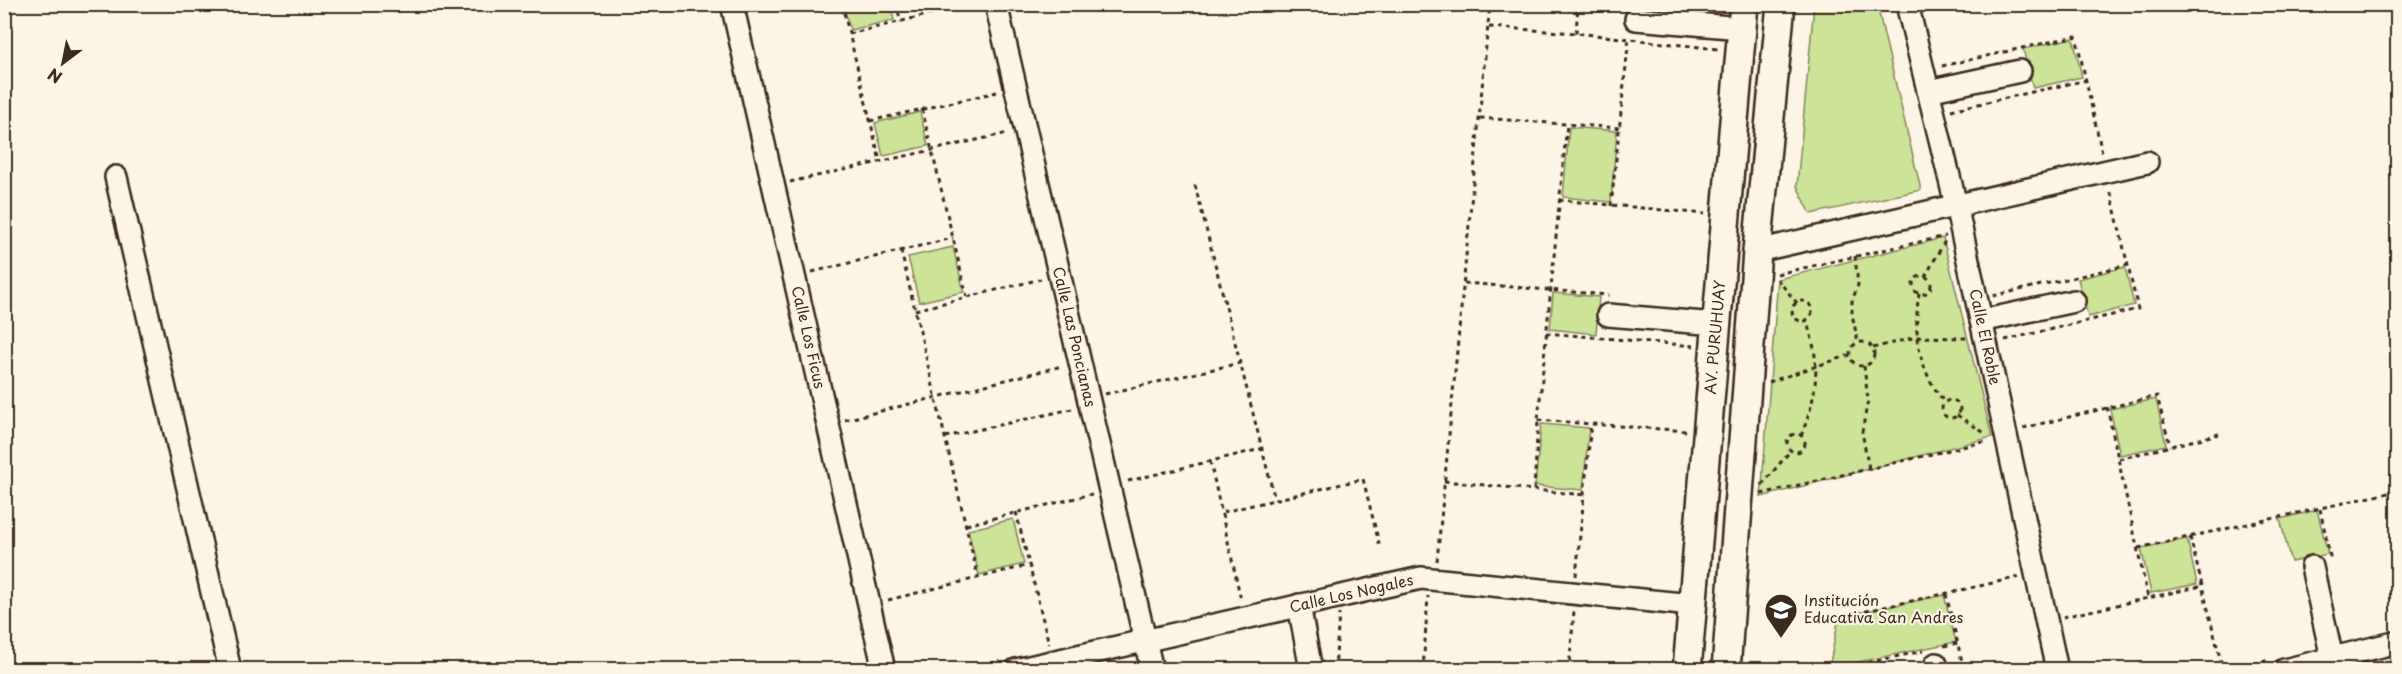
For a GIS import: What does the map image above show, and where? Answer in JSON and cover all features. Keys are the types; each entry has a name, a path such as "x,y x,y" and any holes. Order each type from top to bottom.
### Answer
{"main road":[{"path":"1726,669 1757,251 1781,4"},
{"name":"AV. PURUHUAY","path":"1687,669 1743,16"}],"street":[{"name":"Calle Los Ficus","path":"732,4 884,669"},
{"name":"Calle Las Poncianas","path":"996,4 1152,669"},
{"name":"Calle El Roble","path":"1907,4 1956,205 1976,299 1980,334 2005,432 2057,669"},
{"path":"1633,23 1743,16"},
{"path":"1928,91 2020,71"},
{"path":"1757,251 2147,162"},
{"path":"116,177 230,669"},
{"path":"1980,334 2074,301"},
{"path":"1611,305 1716,324"},
{"path":"2312,567 2332,658"},
{"name":"Calle Los Nogales","path":"1016,669 1145,638 1421,578 1432,586 1692,605"},
{"path":"1299,605 1311,669"},
{"path":"2284,669 2397,642"}],"path":[{"path":"842,4 880,161"},
{"path":"896,4 901,22"},
{"path":"849,34 972,4"},
{"path":"1423,669 1444,482 1490,4"},
{"path":"1576,33 1578,4"},
{"path":"1611,206 1629,39 1633,23"},
{"path":"1489,27 1576,33 1726,50"},
{"path":"1937,67 2076,36"},
{"path":"1948,111 2087,80"},
{"path":"870,121 1004,90"},
{"path":"922,109 967,297"},
{"path":"1480,118 1620,128"},
{"path":"1534,490 1538,420 1567,124"},
{"path":"788,182 1013,132"},
{"path":"1195,185 1275,500"},
{"path":"1559,200 1709,214"},
{"path":"1948,235 1951,247"},
{"path":"1772,275 1948,235"},
{"path":"1925,277 1948,235"},
{"path":"810,273 953,238"},
{"path":"901,251 978,577"},
{"path":"1855,256 1858,285 1852,301 1852,314 1858,342"},
{"path":"1976,299 2128,265"},
{"path":"1771,286 1772,275"},
{"path":"1772,275 1797,303"},
{"path":"915,310 1048,277"},
{"path":"1919,293 1915,290 1913,281 1916,278 1925,277"},
{"path":"1919,293 1924,293 1930,287 1925,277"},
{"path":"1464,283 1550,290 1611,305"},
{"path":"1919,293 1916,337 1924,372 1945,403 1944,414 1951,417 1957,415 1960,410 1955,400 1945,403"},
{"path":"1803,302 1812,307 1811,317 1806,321 1794,316 1792,311 1797,303 1803,302"},
{"path":"1873,348 1916,337 1980,334 2139,309"},
{"path":"1758,489 1791,450 1801,450 1804,447 1801,436 1813,406 1816,364 1812,336 1806,321"},
{"path":"1546,333 1696,346"},
{"path":"1858,342 1867,342 1873,348 1873,360 1864,366 1853,362 1850,355 1853,345 1858,342"},
{"path":"1761,385 1816,364 1850,355"},
{"path":"845,420 1068,363"},
{"path":"1104,402 1104,394 1240,363"},
{"path":"1864,366 1868,400 1862,432 1869,469"},
{"path":"2005,432 2157,396 2169,447"},
{"path":"2107,407 2148,598"},
{"path":"945,437 1069,409 1081,410"},
{"path":"1758,495 1996,439 1957,415"},
{"path":"1538,420 1688,431"},
{"path":"1575,580 1592,424"},
{"path":"1791,450 1787,442 1789,438 1797,434 1801,436"},
{"path":"2119,459 2219,434"},
{"path":"966,525 1125,487 1129,480 1262,449"},
{"path":"1210,461 1242,602"},
{"path":"1223,512 1363,479 1380,548"},
{"path":"1444,482 1585,495"},
{"path":"2138,548 2397,491"},
{"path":"1016,512 1051,649"},
{"path":"2190,537 2223,669"},
{"path":"888,600 1030,566"},
{"path":"1839,617 2036,574"},
{"path":"2047,621 2202,586"},
{"path":"1946,594 1964,669"},
{"path":"1335,669 1340,604"},
{"path":"1569,669 1574,604"},
{"path":"1833,669 1933,658 1958,643"}],"green space":[{"path":"843,5 891,5 894,20 850,30"},
{"path":"1814,5 1877,5 1921,190 1811,214 1797,186"},
{"path":"2073,38 2082,77 2033,88 2023,49"},
{"path":"920,112 928,146 883,156 875,123"},
{"path":"1569,127 1617,131 1611,202 1563,197"},
{"path":"1943,238 1992,437 1761,497 1778,279"},
{"path":"953,247 964,292 919,302 908,257"},
{"path":"2125,267 2134,305 2088,317 2078,279"},
{"path":"1553,293 1599,297 1596,334 1550,329"},
{"path":"2156,399 2166,445 2120,455 2110,409"},
{"path":"1541,424 1589,428 1583,490 1535,486"},
{"path":"2317,510 2328,554 2291,562 2280,519"},
{"path":"1013,519 1024,564 979,575 968,530"},
{"path":"2187,539 2197,584 2151,593 2141,548"},
{"path":"1944,595 1956,642 1829,668 1839,617"}],"place":[{"name":"Institución Educativa San Andres","path":"1781,639"}]}
